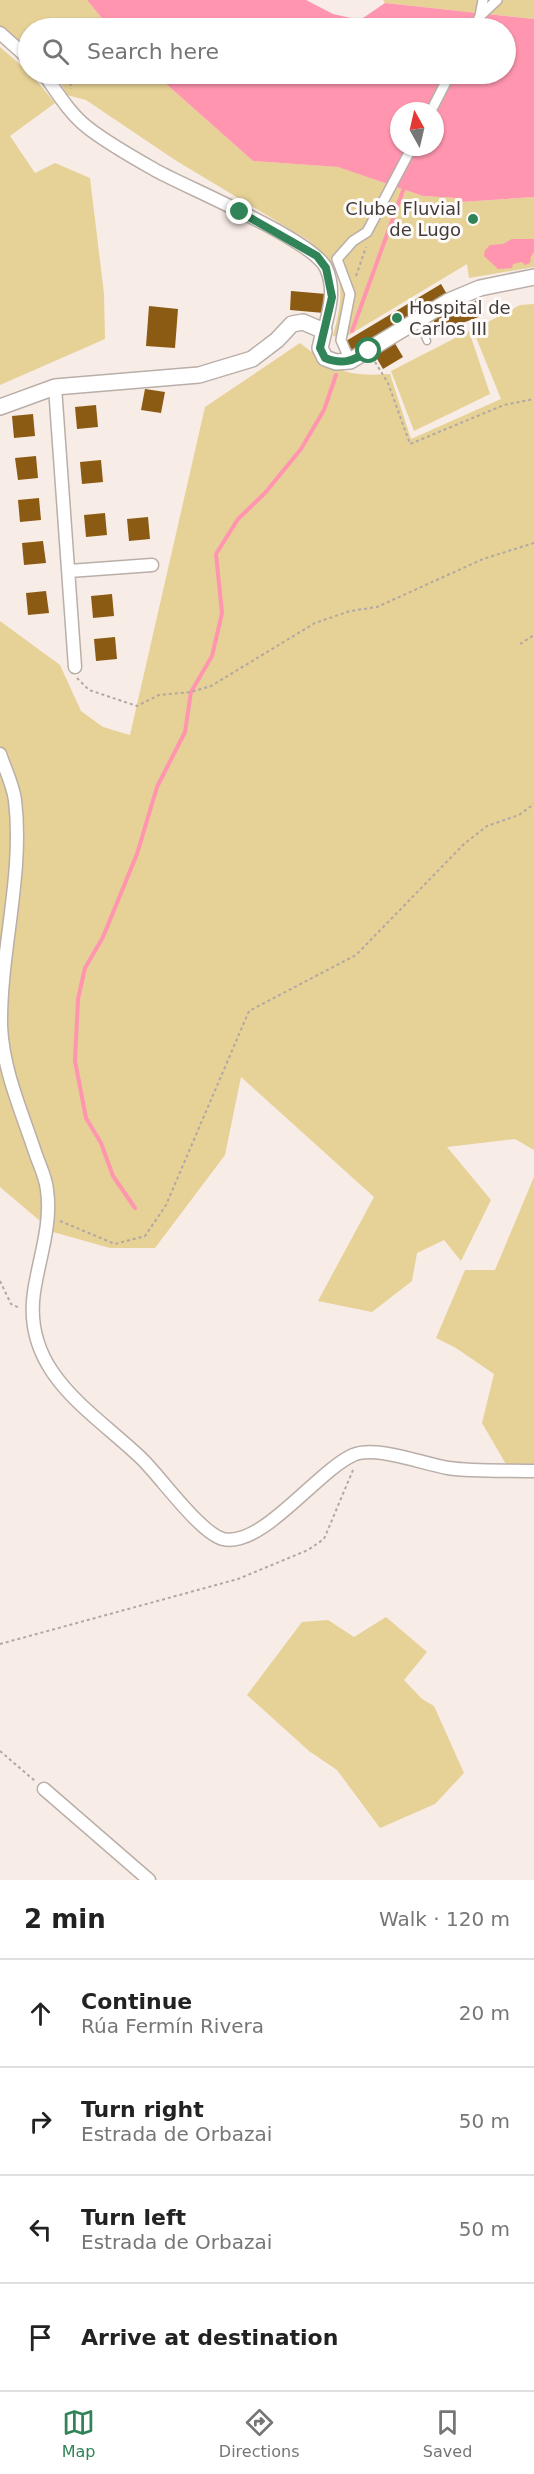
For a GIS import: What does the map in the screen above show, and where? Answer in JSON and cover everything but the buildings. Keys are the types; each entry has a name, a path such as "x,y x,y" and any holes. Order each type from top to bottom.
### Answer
{"street":[{"path":"480,16 483,0"},
{"path":"480,16 497,0"},
{"path":"0,33 18,49"},
{"path":"51,84 74,115 87,127 156,170 240,212 317,256 326,268 332,297 320,348 325,358 336,362 350,361 449,301 480,288 534,277"},
{"path":"436,102 445,84"},
{"path":"350,361 340,340 350,294 337,259 353,242 367,232 407,156"},
{"path":"0,407 56,387 199,375 252,359 277,340 292,324 303,322 324,331"},
{"path":"56,387 75,667"},
{"path":"69,572 153,565"},
{"path":"0,754 15,796 17,827 3,964 1,1026 7,1072 47,1188 47,1228 31,1313 34,1332 43,1356 67,1393 141,1458 206,1528 221,1538 240,1540 256,1534 351,1456 366,1451 450,1468 534,1471"},
{"path":"44,1789 149,1880"}],"lane":[{"path":"417,320 427,341"}],"path":[{"path":"350,294 362,261 367,232"},
{"path":"369,351 388,383 410,444 504,405 534,399"},
{"path":"75,667 76,677 89,690 137,706 159,695 191,692 211,686 315,623 350,611 376,607 483,559 534,543"},
{"path":"520,644 534,635"},
{"path":"47,1216 115,1244 145,1236 166,1204 249,1011 356,955 464,844 487,825 519,815 534,804"},
{"path":"0,1281 11,1304 31,1313"},
{"path":"0,1644 238,1579 308,1550 324,1539 348,1485 358,1453"},
{"path":"0,1751 44,1789"}],"shaded area":[{"path":"0,0 87,0 102,18 18,18 18,42 0,26"},
{"path":"87,0 306,0 333,14 351,18 102,18"},
{"path":"383,0 534,0 534,19 385,3"},
{"path":"385,3 534,19 534,197 461,202 457,198 423,196 338,167 253,161 166,84 516,84 516,18 363,18"},
{"path":"0,47 18,63 18,84 39,84 55,103 10,136 35,173 55,163 90,178 104,294 105,339 0,385"},
{"path":"62,84 166,84 253,161 339,167 423,196 457,198 461,202 534,197 534,267 469,278 467,264 344,338 333,336 340,306 339,283 330,262 308,240 175,160 86,100 67,95"},
{"path":"512,239 534,239 534,252 530,263 525,265 522,262 513,264 512,268 498,269 484,256 485,250 490,245 503,244"},
{"path":"534,304 534,1150 515,1139 447,1147 491,1200 461,1261 444,1240 417,1253 412,1281 372,1312 318,1301 374,1197 241,1077 225,1155 155,1248 110,1248 53,1232 0,1187 0,621 60,665 81,711 103,727 130,735 205,407 300,343 322,360 341,370 361,374 390,374 411,439 501,399 473,330 520,305"},
{"path":"469,331 490,394 414,431 391,371"},
{"path":"534,1177 534,1471 507,1466 482,1423 494,1374 456,1348 436,1338 465,1270 495,1270"},
{"path":"386,1617 427,1652 404,1680 422,1699 434,1706 464,1773 435,1804 380,1828 337,1770 309,1751 247,1695 302,1622 328,1620 354,1637"}],"waterway":[{"path":"352,331 405,185"},
{"path":"135,1208 113,1176 101,1143 86,1118 75,1061 78,999 85,968 103,937 137,854 157,787 185,732 191,692 212,656 222,613 216,554 238,519 265,493 301,449 324,410 336,375"}],"place":[{"name":"Clube Fluvial de Lugo","path":"473,219"},
{"name":"Hospital de Carlos III","path":"397,318"}],"route":[{"path":"240,212 317,256 326,268 332,297 320,348 325,358 340,363 355,360 369,351"}]}
